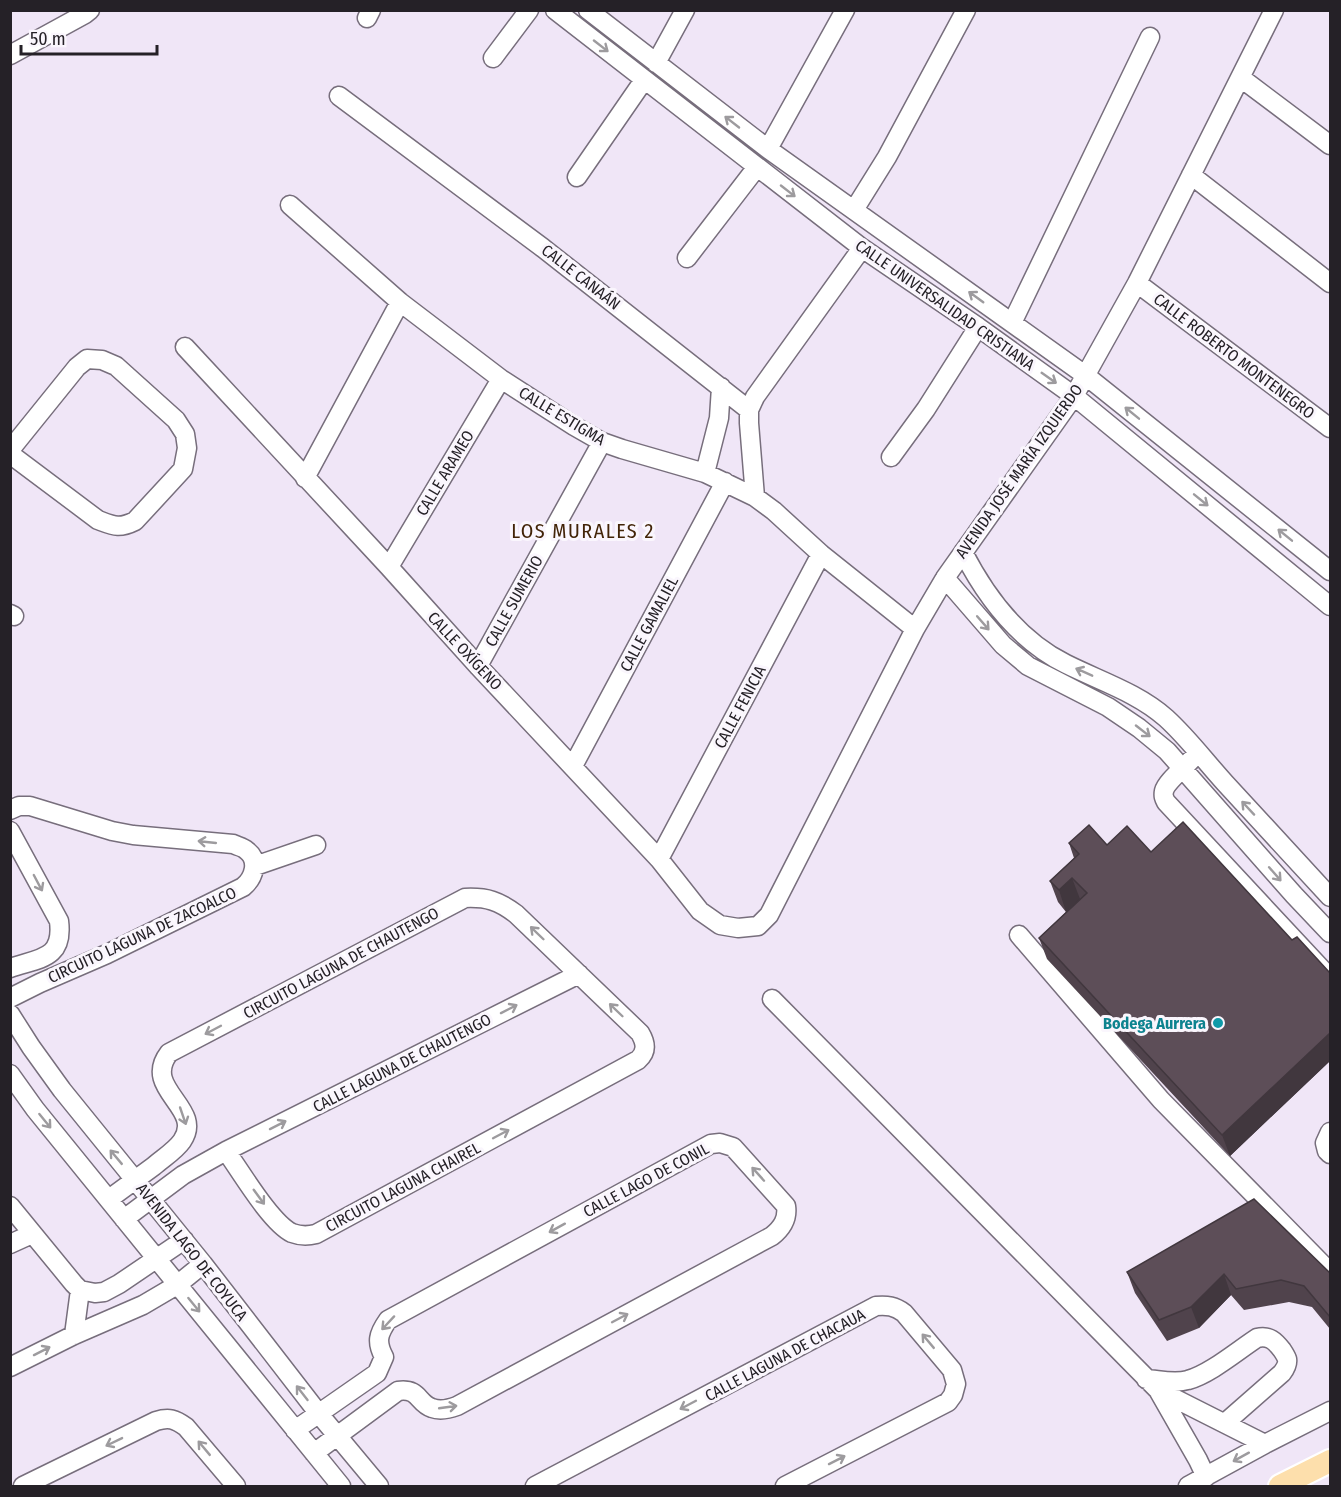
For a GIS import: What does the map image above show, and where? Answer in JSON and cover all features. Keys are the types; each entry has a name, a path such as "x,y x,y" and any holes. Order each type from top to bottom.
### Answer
{"main road":[{"path":"1280,1486 1330,1461"}],"street":[{"path":"10,55 85,15 90,10"},
{"path":"494,58 529,10"},
{"name":"CALLE UNIVERSALIDAD CRISTIANA","path":"555,10 862,248 1074,396 1328,600"},
{"name":"CALLE UNIVERSALIDAD CRISTIANA","path":"588,10 768,149 1085,375 1330,571"},
{"path":"656,63 685,10"},
{"path":"768,149 845,10"},
{"path":"854,210 887,158 966,10"},
{"name":"AVENIDA JOSÉ MARÍA IZQUIERDO","path":"758,926 769,915 915,628 945,578 1074,396 1137,283 1274,10"},
{"path":"1012,323 1150,37"},
{"path":"1241,78 1330,145"},
{"path":"577,177 644,80"},
{"name":"CALLE CANAÁN","path":"339,96 543,248 749,410"},
{"path":"687,258 757,167"},
{"path":"1191,175 1330,284"},
{"name":"CALLE ESTIGMA","path":"290,205 400,302 501,379 602,442 705,473 755,497 774,511 821,554 915,628"},
{"path":"755,497 749,410 755,396 862,248"},
{"name":"CALLE ROBERTO MONTENEGRO","path":"1137,283 1330,428"},
{"path":"305,478 400,302"},
{"path":"891,457 926,409 978,327"},
{"name":"CALLE OXÍGENO","path":"185,347 659,860 700,911 720,925 738,928 758,926"},
{"path":"87,359 102,360 116,366 176,420 185,434 187,448 183,469 135,521 125,526 113,526 99,520 10,452 77,367 87,359"},
{"name":"CALLE ARAMEO","path":"389,567 501,379"},
{"path":"705,473 718,418 722,387"},
{"name":"CALLE SUMERIO","path":"478,666 602,442"},
{"name":"CALLE GAMALIEL","path":"573,766 725,482"},
{"path":"963,552 988,596 1037,646 1065,664 1135,697 1165,717 1330,897"},
{"name":"CALLE FENICIA","path":"659,860 821,554"},
{"path":"945,578 1003,645 1028,666 1108,707 1167,751 1294,895 1327,922"},
{"path":"1198,752 1164,790 1163,795 1166,802 1330,978"},
{"path":"10,810 18,806 30,806 132,835 233,844 246,849 255,866 316,845"},
{"name":"CIRCUITO LAGUNA DE ZACOALCO","path":"10,831 59,921 60,933 53,951 45,958 10,968"},
{"name":"CIRCUITO LAGUNA DE ZACOALCO","path":"10,998 107,954 243,887 249,883 255,866"},
{"name":"CIRCUITO LAGUNA DE CHAUTENGO","path":"109,1199 136,1180 181,1142 186,1129 184,1114 162,1078 162,1065 169,1053 465,898 484,898 504,904 516,914 640,1033 645,1043 645,1051"},
{"path":"1019,935 1161,1100 1330,1272"},
{"name":"CALLE LAGUNA DE CHAUTENGO","path":"226,1151 579,974"},
{"path":"772,999 1152,1384 1206,1477"},
{"name":"AVENIDA LAGO DE COYUCA","path":"10,1014 62,1090 184,1240 319,1414 379,1486"},
{"name":"CIRCUITO LAGUNA CHAIREL","path":"226,1151 274,1219 293,1233 308,1236 316,1234 638,1060 645,1051"},
{"name":"AVENIDA LAGO DE COYUCA","path":"10,1074 35,1109 341,1486"},
{"path":"1330,1132 1325,1143 1330,1154"},
{"name":"CALLE LAGO DE CONIL","path":"295,1430 377,1373 384,1357 378,1346 380,1335 388,1320 711,1144 720,1143 733,1147 786,1206 787,1214 784,1223 772,1236 457,1406 446,1409 430,1408 413,1392 398,1391 314,1453"},
{"path":"124,1218 183,1175 226,1151"},
{"path":"10,1206 74,1284 80,1290 94,1293 104,1292 119,1284 184,1240"},
{"path":"10,1244 33,1234"},
{"path":"10,1367 74,1335 143,1305 177,1285 203,1264"},
{"path":"74,1335 80,1290"},
{"name":"CALLE LAGUNA DE CHACAUA","path":"535,1486 876,1306 890,1306 904,1312 952,1370 956,1384 953,1395 948,1402 785,1486"},
{"path":"1152,1384 1187,1381 1204,1374 1257,1338 1262,1336 1274,1340 1287,1359 1286,1367 1225,1423"},
{"path":"1152,1384 1264,1444"},
{"path":"1188,1486 1330,1411"},
{"path":"23,1486 156,1421 167,1418 177,1420 186,1426 236,1486"}],"building":[{"name":"Bodega Aurrera","path":"1183,822 1292,940 1297,937 1330,973 1330,1033 1222,1135 1039,938 1087,893 1072,878 1059,890 1050,881 1079,854 1069,843 1089,825 1107,845 1127,826 1151,852"},
{"path":"1254,1199 1330,1273 1330,1317 1304,1286 1281,1280 1236,1289 1224,1274 1191,1307 1159,1320 1127,1272"}],"place":[{"name":"Bodega Aurrera","path":"1218,1023"}],"district":[{"name":"LOS MURALES 2","path":"583,531"}]}
